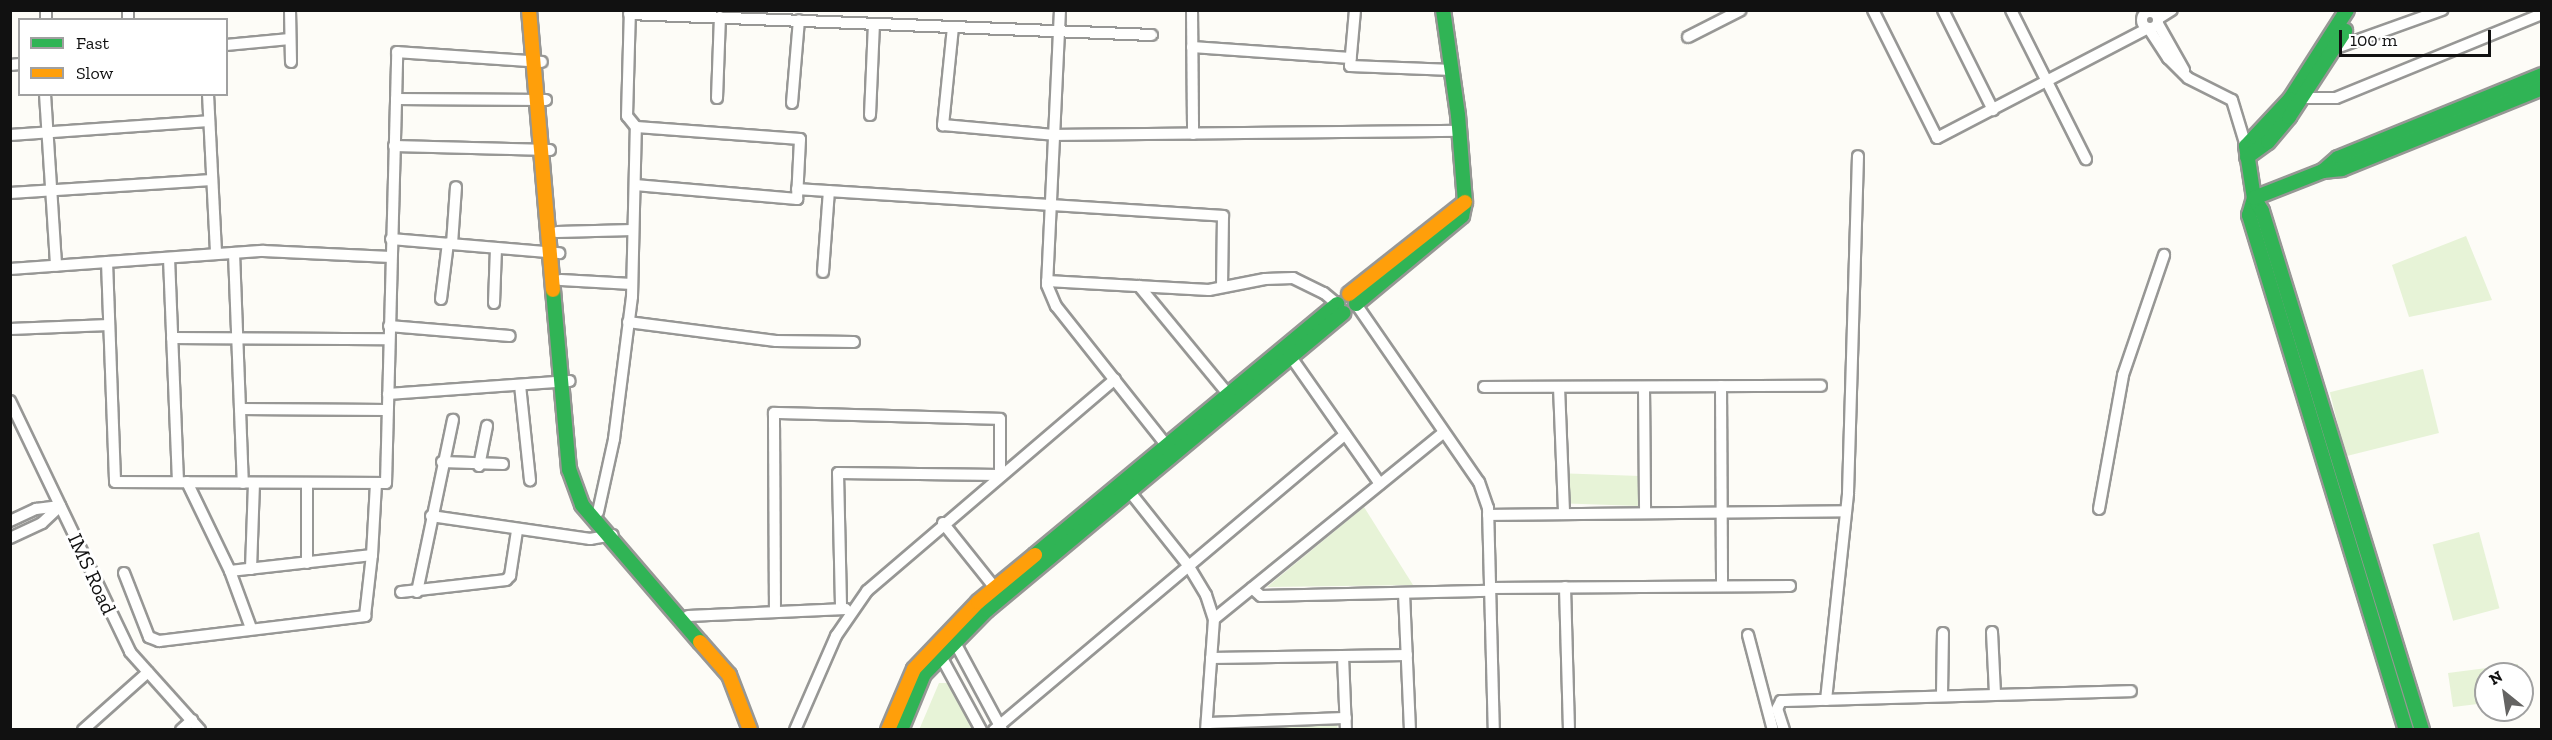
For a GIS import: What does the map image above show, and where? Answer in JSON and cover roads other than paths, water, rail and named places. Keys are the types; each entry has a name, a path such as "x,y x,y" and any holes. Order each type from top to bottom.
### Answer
{"street":[{"path":"290,10 291,62"},
{"path":"529,10 538,62"},
{"path":"538,10 538,62 566,381 579,472 611,536"},
{"path":"1060,10 1047,281 1056,306 1170,450"},
{"path":"1192,10 1193,134"},
{"path":"1355,10 1350,66 1453,70"},
{"path":"888,729 914,669 939,651 952,638 995,588 1291,357 1453,208 1465,202 1453,70 1443,10"},
{"path":"1688,37 1741,10"},
{"path":"1873,10 1937,138 2048,82 2150,18 2172,10"},
{"path":"1943,10 1993,110"},
{"path":"2011,10 2086,159"},
{"path":"2246,152 2290,99 2347,10"},
{"path":"2246,152 2268,142 2305,96 2357,10"},
{"path":"2336,48 2442,10"},
{"path":"598,512 614,439 632,284 636,127 627,116 629,12 720,17 744,14 799,21 1152,35"},
{"path":"2290,99 2305,96 2336,98 2541,14"},
{"path":"717,98 720,17"},
{"path":"2150,18 2168,58 2188,78 2232,100 2246,152 2254,198 2262,211 2406,729"},
{"path":"792,103 799,21"},
{"path":"870,115 874,24"},
{"path":"952,27 943,125 1054,135 1459,131"},
{"path":"228,45 290,39"},
{"path":"1192,47 1351,58"},
{"path":"106,262 116,482 386,483 397,52 538,62"},
{"path":"2323,171 2338,158 2541,75"},
{"path":"2254,198 2323,171 2342,169 2541,88"},
{"path":"45,96 56,266"},
{"path":"208,96 216,254"},
{"path":"396,99 541,100"},
{"path":"10,135 209,121"},
{"path":"634,185 796,199 800,139 636,127"},
{"path":"394,146 546,151"},
{"path":"546,151 557,232 554,252 561,280 569,469 582,505 656,587 740,688 759,729"},
{"path":"1826,700 1846,511 1858,156"},
{"path":"10,193 212,180"},
{"path":"441,299 456,187"},
{"path":"797,189 1223,216 1222,287"},
{"path":"823,272 829,191"},
{"path":"557,232 633,230"},
{"path":"391,238 554,252"},
{"path":"494,303 496,248"},
{"path":"10,269 234,253 391,257"},
{"path":"234,253 240,409 249,483 251,569"},
{"path":"2099,509 2123,375 2164,255"},
{"path":"169,258 182,482 230,571 250,628"},
{"path":"1047,281 1139,286 1222,287 1293,278 1346,304 1444,432 1479,482 1488,515 1494,729"},
{"path":"561,280 632,284"},
{"path":"1139,286 1228,394"},
{"path":"952,638 1130,492 1228,394 1346,304"},
{"path":"628,322 776,341 854,342"},
{"path":"10,329 109,325"},
{"path":"389,326 510,336"},
{"path":"172,338 389,339"},
{"path":"1291,357 1380,484"},
{"path":"795,729 836,636 854,609 894,564 1115,380"},
{"path":"388,394 566,381"},
{"path":"520,385 530,480"},
{"path":"1721,386 1722,586"},
{"path":"1484,387 1821,386"},
{"path":"1559,387 1564,514"},
{"path":"1644,387 1646,513"},
{"name":"IMS Road","path":"10,401 130,652 200,729"},
{"path":"240,409 387,410"},
{"path":"776,612 774,413 1000,419 1000,475"},
{"path":"417,592 442,462 453,420"},
{"path":"479,466 487,426"},
{"path":"1214,619 1444,432"},
{"path":"952,638 999,728 1188,565 1345,434"},
{"path":"442,462 479,466 503,464"},
{"path":"841,609 838,473 1000,475"},
{"path":"306,563 307,483"},
{"path":"124,573 149,637 159,641 250,628 365,616 372,555 376,483"},
{"path":"1130,492 1188,565 1206,595 1214,619 1207,726 1346,724 1344,656"},
{"path":"2343,497 2422,729"},
{"path":"10,521 36,508 60,506"},
{"path":"10,538 42,523 60,506"},
{"path":"1488,515 1846,511"},
{"path":"431,516 517,531 590,539 611,536"},
{"path":"943,523 995,588"},
{"path":"401,591 417,592 506,580 510,576 517,531"},
{"path":"230,571 372,555"},
{"path":"1252,588 1261,596 1565,587 1790,586"},
{"path":"656,587 688,616 734,667 750,729"},
{"path":"1565,587 1569,729"},
{"path":"1404,593 1410,729"},
{"path":"688,616 854,609"},
{"path":"1992,632 1995,694"},
{"path":"1942,695 1943,633"},
{"path":"1748,634 1773,729"},
{"path":"901,729 924,674 939,651"},
{"path":"939,651 981,729"},
{"path":"1211,658 1407,655"},
{"path":"83,729 148,672"},
{"path":"1784,729 1777,709 1781,701 2131,691"},
{"path":"181,729 192,720"}]}
